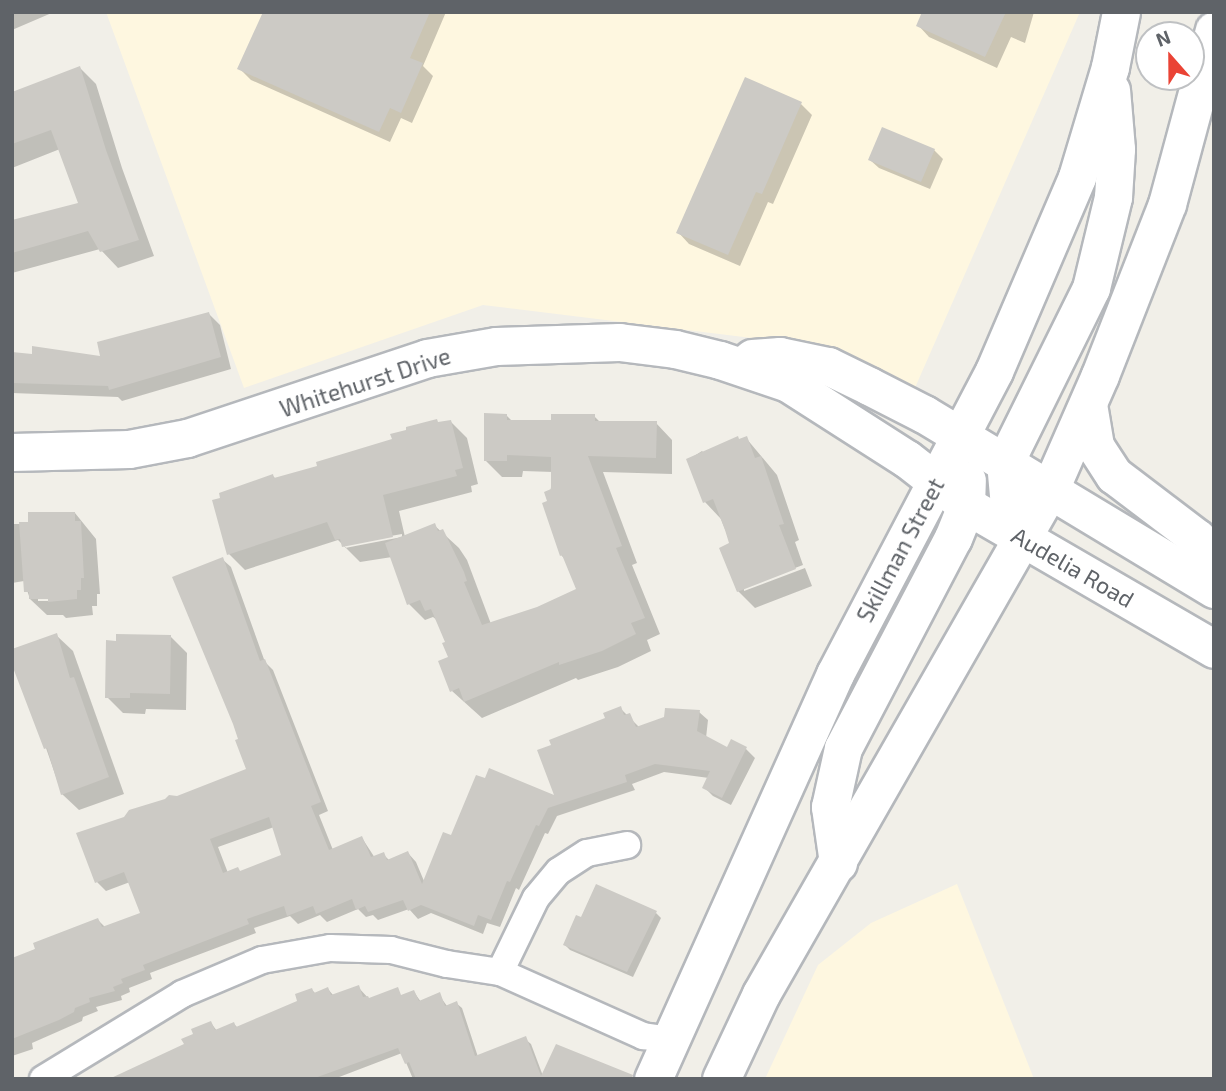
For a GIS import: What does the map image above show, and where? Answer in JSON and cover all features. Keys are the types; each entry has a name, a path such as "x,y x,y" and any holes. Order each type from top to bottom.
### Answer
{"main road":[{"name":"Skillman Street","path":"653,1079 835,674 994,371 1077,177 1110,67 1117,17"},
{"path":"721,1079 761,994 1050,489 1167,204 1214,30"},
{"path":"1023,538 1009,506 1004,462 1091,288 1113,197 1116,149 1110,67"},
{"name":"Whitehurst Drive","path":"12,452 129,449 187,438 427,358 496,346 619,342 675,349 720,360 788,383 937,480"},
{"name":"Whitehurst Drive","path":"720,360 780,356 828,366 959,435"},
{"path":"1087,404 1095,446 1114,475 1197,538 1214,586"},
{"path":"959,435 1214,586"},
{"path":"838,863 830,807 844,748 953,538 966,505 968,467 959,435"},
{"name":"Audelia Road","path":"937,480 966,505 1214,649"}],"street":[{"path":"500,972 536,898 559,872 587,853 627,845"},
{"path":"43,1079 182,994 262,960 330,948 391,950 447,964 500,972 643,1036 670,1040"}],"shaded area":[{"path":"106,12 1080,12 907,406 801,344 483,305 244,388"},
{"path":"957,884 1034,1079 765,1079 818,965 871,923"}],"building":[{"path":"263,12 430,12 410,58 423,63 401,113 390,108 379,132 237,69"},
{"path":"922,12 1006,12 985,57 916,26"},
{"path":"80,66 106,150 139,240 100,252 88,231 12,253 12,220 78,203 51,130 12,144 12,92"},
{"path":"745,77 802,102 762,194 756,192 728,255 676,233"},
{"path":"882,127 935,149 921,182 868,160"},
{"path":"209,312 221,357 109,390 108,386 12,383 12,352 32,354 32,346 100,356 97,342"},
{"path":"484,413 507,414 507,420 551,420 551,414 595,414 595,421 657,421 656,458 588,456 622,546 616,548 645,618 631,623 636,634 602,651 559,665 559,662 464,702 459,688 450,692 438,661 448,657 442,643 445,642 431,609 425,611 420,600 407,605 385,543 435,523 438,531 443,529 464,572 467,581 464,582 482,625 537,607 576,589 562,555 560,556 542,503 547,501 544,492 551,489 551,457 507,455 507,461 484,461"},
{"path":"437,419 438,422 451,420 463,468 455,470 457,476 383,495 393,537 342,547 340,539 335,540 327,522 227,555 212,500 220,498 219,493 273,474 274,478 317,466 316,462 392,439 390,434"},
{"path":"738,436 739,439 747,436 755,458 761,456 784,524 779,525 796,569 737,592 719,548 729,543 725,530 713,499 703,503 686,459"},
{"path":"28,512 75,512 75,521 81,521 84,578 81,578 81,590 77,590 77,599 48,602 48,599 29,599 29,592 24,592 19,522 28,522"},
{"path":"223,557 260,661 265,659 321,802 311,806 329,850 362,836 371,857 384,852 387,860 408,851 422,884 443,832 451,835 476,775 485,778 489,768 554,795 537,750 551,745 549,740 605,718 603,713 621,706 624,715 630,713 636,727 664,717 665,708 700,710 697,731 727,747 731,739 747,747 722,798 702,788 710,771 655,764 625,775 627,782 548,808 539,826 536,825 510,882 507,881 491,920 478,915 474,926 421,905 408,911 403,900 368,912 365,906 356,910 352,899 316,914 313,906 287,916 284,906 247,919 249,924 143,965 145,970 121,979 123,983 113,987 115,991 89,998 90,1002 75,1008 74,1012 59,1020 12,1039 12,958 35,949 33,943 98,918 102,927 140,913 124,872 95,883 76,833 124,817 129,810 165,799 169,795 177,796 246,769 235,740 238,739 233,724 172,577","holes":["269,817 281,855 240,871 238,867 223,873 210,839"]},
{"path":"57,633 70,678 74,677 109,777 61,795 47,748 44,749 12,665 12,649"},
{"path":"116,634 171,635 170,694 130,693 130,698 105,698 106,640 116,641"},
{"path":"596,884 657,911 627,972 563,945 576,915 581,917"},
{"path":"359,985 363,997 369,998 398,987 401,995 414,990 419,1001 440,992 445,1006 457,1001 475,1056 526,1036 541,1076 556,1044 633,1075 632,1079 416,1079 409,1062 405,1064 398,1048 312,1079 109,1079 184,1044 181,1039 193,1034 191,1029 211,1021 215,1030 234,1022 236,1027 297,1001 295,994 312,988 314,993 328,987 331,995"}]}
